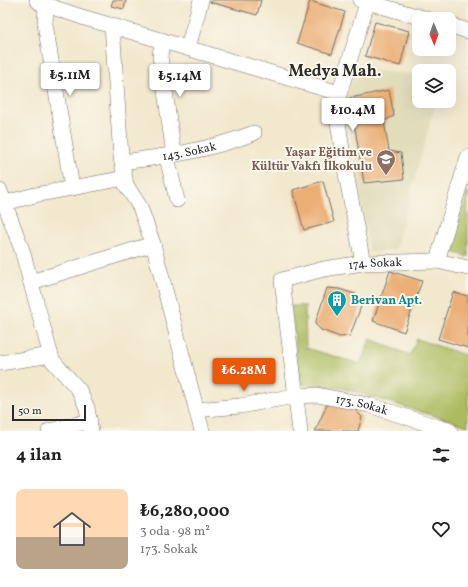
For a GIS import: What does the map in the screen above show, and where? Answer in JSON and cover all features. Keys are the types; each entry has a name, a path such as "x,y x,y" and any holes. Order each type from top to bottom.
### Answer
{"street":[{"path":"188,48 201,0"},
{"path":"363,263 355,229 337,115 339,93 365,1 412,15"},
{"path":"72,188 42,2 112,25 339,93"},
{"path":"112,25 122,162 126,185 140,206 154,244 202,431"},
{"path":"456,27 468,31"},
{"path":"162,40 160,56 177,200"},
{"name":"143. Sokak","path":"122,162 171,156 223,145 254,133"},
{"path":"437,261 468,157"},
{"path":"49,431 90,426 87,408 79,390 52,360 31,282 5,220 3,197 35,195 125,178"},
{"path":"31,282 154,244"},
{"name":"174. Sokak","path":"295,396 282,280 324,269 363,263 437,261 468,268"},
{"path":"0,363 51,355"},
{"name":"173. Sokak","path":"196,410 240,406 295,396 317,395 369,405 450,431"},
{"path":"295,396 300,431"}],"shaded area":[{"name":"Yaşar Eğitim ve Kültür Vakfı İlkokulu","path":"355,70 412,74 412,108 434,108 395,250 369,252 345,101"}],"green space":[{"path":"468,191 468,257 450,251"},
{"path":"291,306 305,306 306,348 360,364 370,339 410,355 417,339 468,356 468,426 342,388 300,384"}],"building":[{"path":"113,0 126,0 124,9 111,6"},
{"path":"211,0 261,0 257,15 210,2"},
{"path":"310,1 345,12 332,54 297,43"},
{"path":"375,22 409,31 400,66 365,56"},
{"path":"389,90 394,116 384,121 389,151 401,153 404,179 364,183 350,98"},
{"path":"323,181 334,222 304,230 293,190"},
{"path":"390,271 422,281 404,332 373,321"},
{"name":"Berivan Apt.","path":"327,288 339,289 355,294 363,301 350,336 340,337 321,330 315,324"},
{"path":"453,292 468,296 468,348 438,339"},
{"path":"333,403 355,410 362,417 358,431 315,431 327,405"}],"place":[{"name":"Yaşar Eğitim ve Kültür Vakfı İlkokulu","path":"386,176"},
{"name":"Berivan Apt.","path":"337,317"}],"district":[{"name":"Medya Mah.","path":"335,70"}]}
